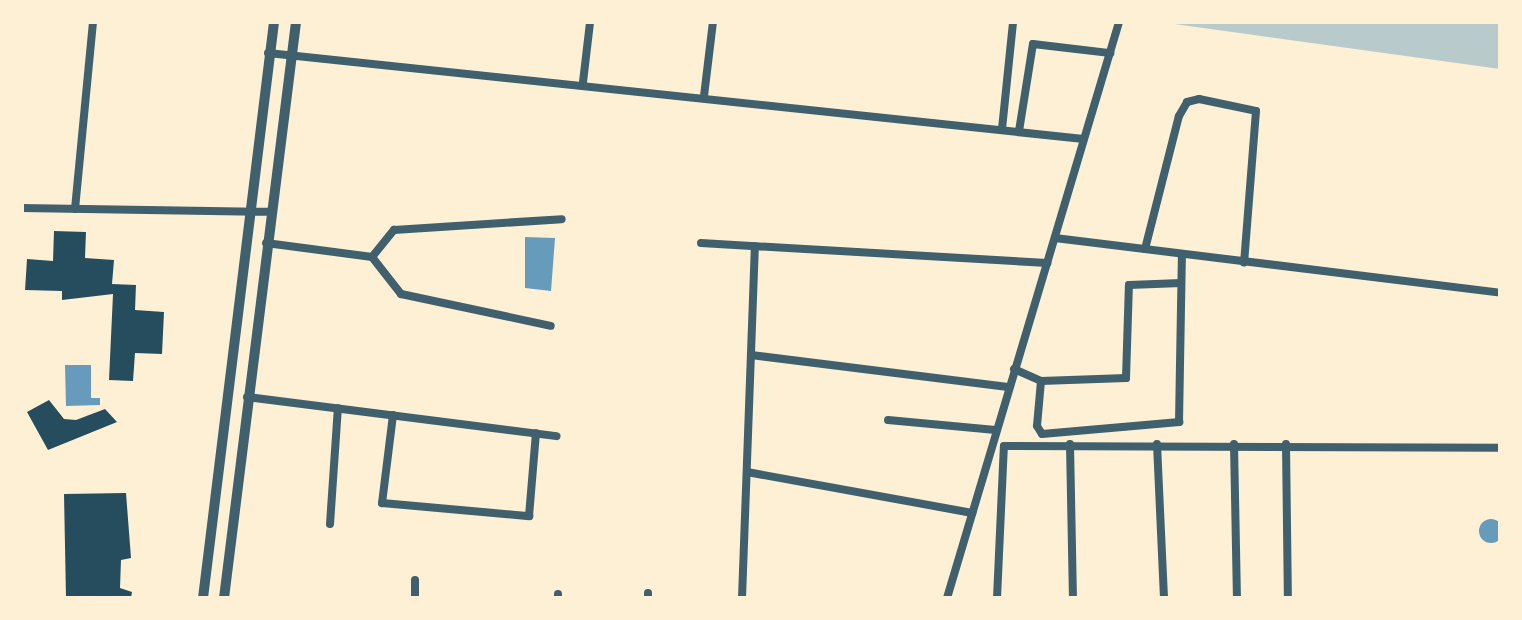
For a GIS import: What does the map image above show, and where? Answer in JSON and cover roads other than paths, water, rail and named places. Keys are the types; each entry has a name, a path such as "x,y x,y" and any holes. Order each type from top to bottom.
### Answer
{"street":[{"path":"75,209 93,22"},
{"path":"203,598 274,22"},
{"path":"224,598 268,212 296,22"},
{"path":"583,82 590,22"},
{"path":"704,96 713,22"},
{"path":"1002,129 1013,22"},
{"path":"947,598 1119,22"},
{"path":"1019,131 1033,44 1110,53"},
{"path":"268,53 583,82 1083,139"},
{"path":"1145,249 1179,116 1187,102 1199,99 1256,111 1244,263"},
{"path":"22,208 268,212"},
{"path":"372,257 394,230 562,219"},
{"path":"1055,238 1500,293"},
{"path":"265,243 372,257 401,294 551,326"},
{"path":"701,243 1047,263"},
{"path":"742,598 755,246"},
{"path":"1041,381 1037,426 1042,434 1179,422 1182,255"},
{"path":"1014,369 1041,381 1126,378 1129,285 1181,283"},
{"path":"751,355 1008,387"},
{"path":"247,397 557,436"},
{"path":"330,524 338,408"},
{"path":"393,415 382,503 529,516 536,433"},
{"path":"888,420 996,430"},
{"path":"1070,444 1073,598"},
{"path":"1157,444 1164,598"},
{"path":"1234,444 1237,598"},
{"path":"1286,444 1288,598"},
{"path":"997,598 1004,446 1286,444 1500,448"},
{"path":"747,472 972,513"},
{"path":"415,580 415,598"}],"water":[{"path":"525,237 555,238 551,291 525,288"},
{"path":"65,365 91,365 91,398 100,398 100,405 66,406"},
{"path":"1491,519 1500,522 1503,531 1500,540 1491,543 1482,540 1479,531 1482,522"}]}
